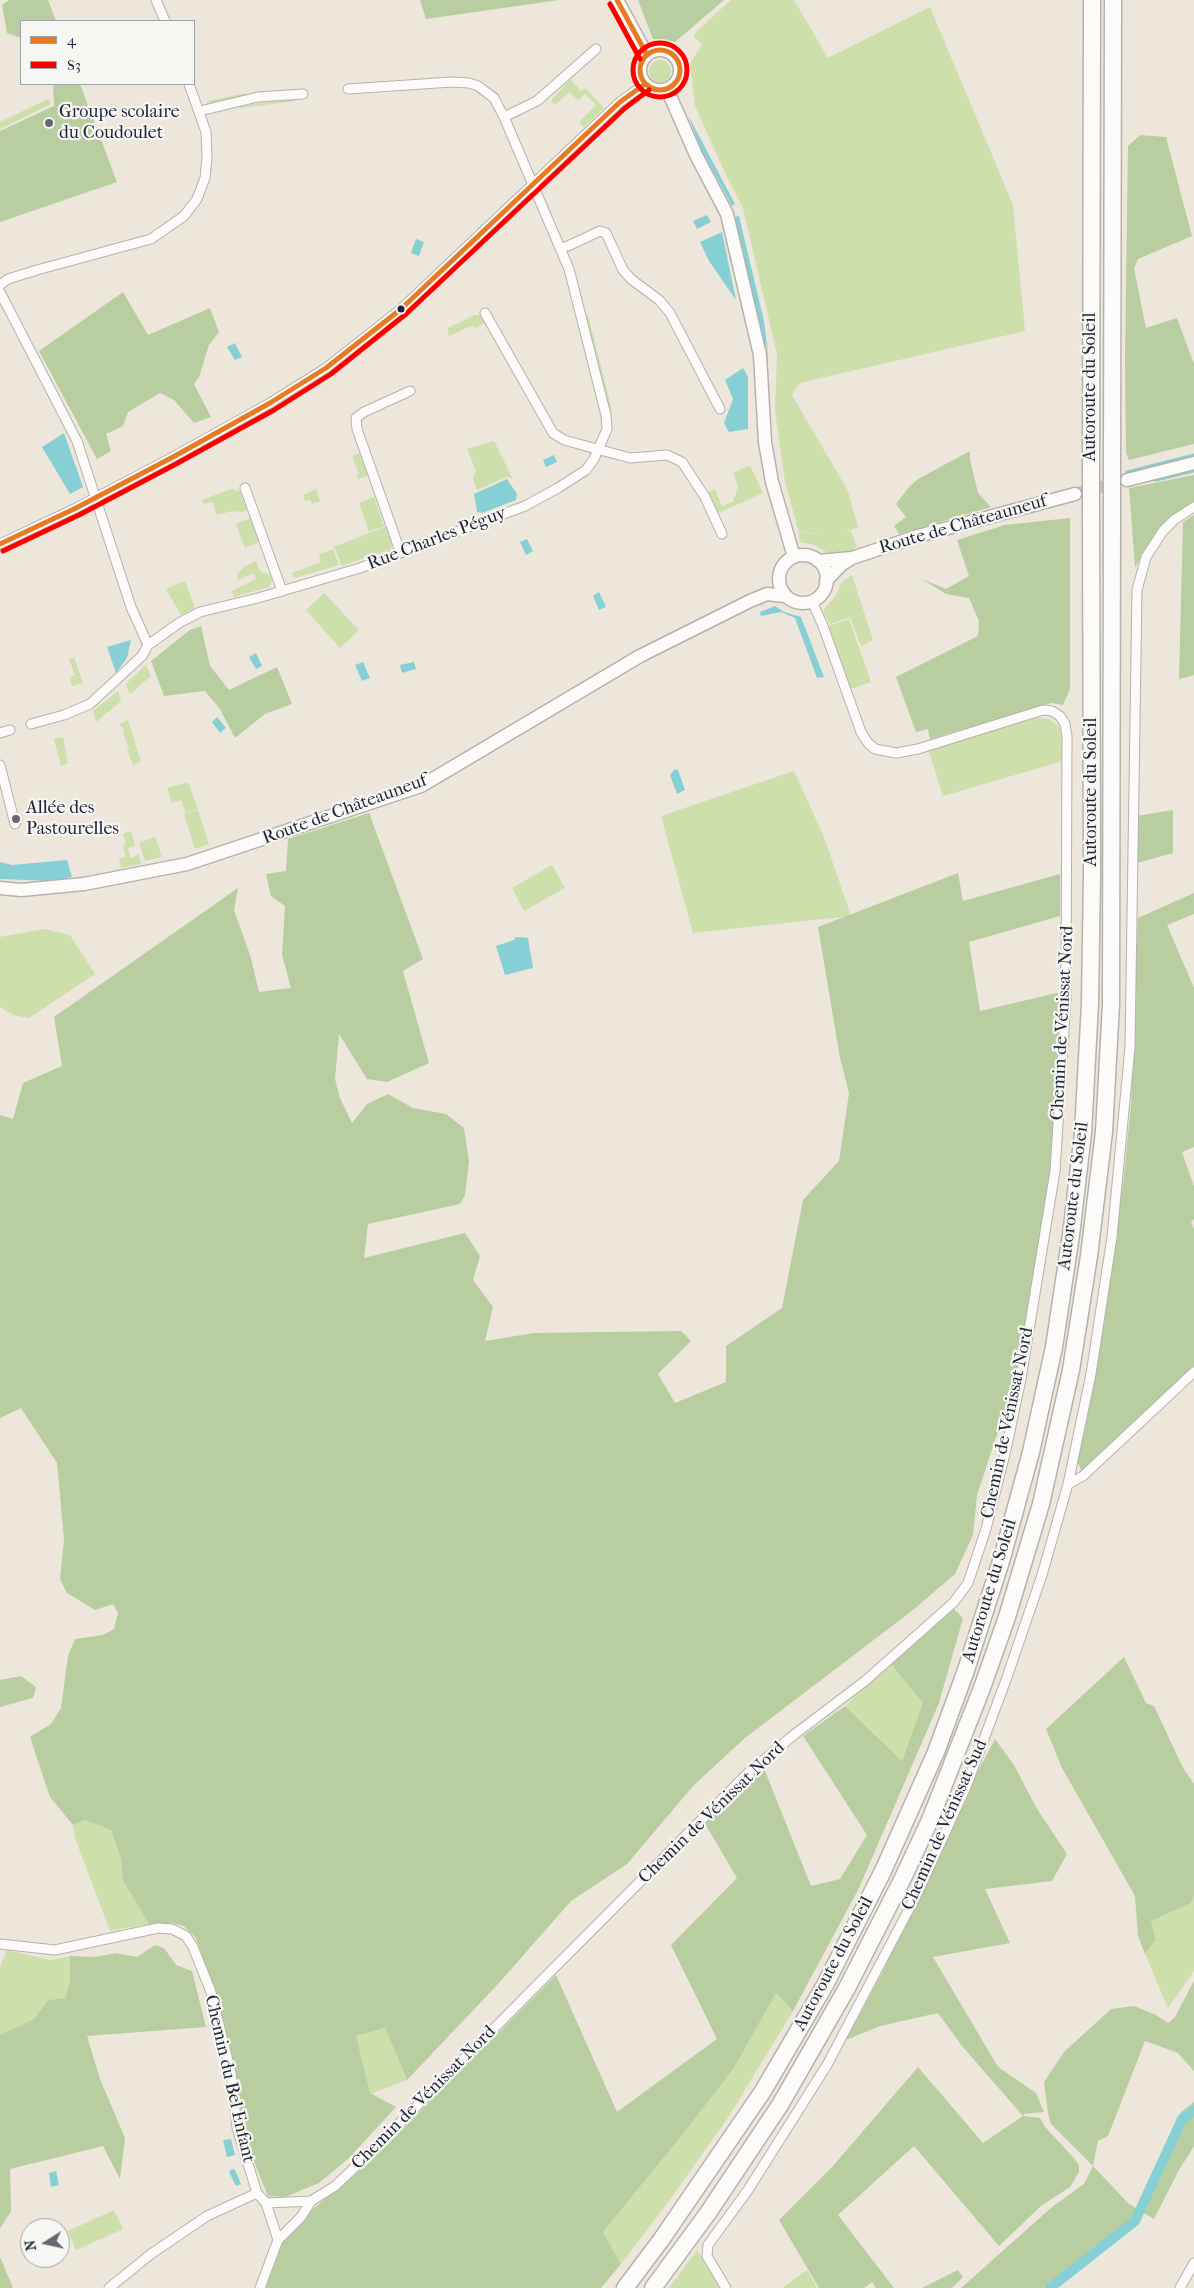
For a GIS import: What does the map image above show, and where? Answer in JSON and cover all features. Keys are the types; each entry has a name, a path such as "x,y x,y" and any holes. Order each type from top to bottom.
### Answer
{"highway":[{"name":"Autoroute du Soleil","path":"625,2288 661,2240 762,2091 825,1985 883,1871 936,1752 965,1673 1002,1558 1031,1452 1054,1347 1071,1235 1083,1133 1090,1003 1092,885 1092,0"},
{"name":"Autoroute du Soleil","path":"652,2288 708,2213 780,2105 847,1988 930,1820 982,1688 1007,1617 1041,1504 1071,1370 1090,1256 1104,1132 1111,1004 1113,0"}],"main road":[{"path":"617,0 647,55"},
{"path":"664,50 674,56 679,62 679,78 667,89 656,90 645,84 642,79 641,66 647,55 664,50"},
{"path":"667,89 696,155 728,214 760,354 765,442 772,482 794,557 784,565 767,594 785,596 798,603 812,601"},
{"path":"1127,480 1194,462"},
{"name":"Route de Châteauneuf","path":"794,557 806,556 818,561 852,558 927,534 1075,494"},
{"name":"Route de Châteauneuf","path":"812,601 819,597 826,581 841,565 852,558"},
{"path":"818,561 824,570 826,581"},
{"path":"779,576 780,587 785,596"},
{"name":"Route de Châteauneuf","path":"0,888 21,890 84,884 187,864 421,786 640,656 720,615 767,594"}],"street":[{"path":"156,0 164,20"},
{"path":"504,117 537,101 596,49"},
{"name":"Rue Charles Péguy","path":"31,724 64,715 90,704 142,656 148,645 192,616 360,568 533,501 586,470 600,450 607,430 606,415 575,288 560,248 504,117 494,98 478,86 469,83 452,82 348,89"},
{"path":"0,544 95,498 270,403 326,368 401,309 620,102 645,84"},
{"path":"0,285 8,279 37,270 151,240 173,225 197,199 205,178 208,144 200,111 189,85"},
{"path":"200,111 258,98 304,94"},
{"path":"560,248 600,231 606,233 623,270 631,279 659,300 670,313 720,409"},
{"path":"0,292 78,441 131,607 148,645"},
{"path":"485,313 553,433 564,440 630,458 667,455 682,462 705,497 722,534"},
{"path":"400,551 356,429 356,418 364,412 410,391"},
{"path":"244,488 282,591"},
{"name":"Chemin de Vénissat Sud","path":"726,2288 707,2256 708,2244 748,2190 827,2065 918,1892 966,1786 1006,1680 1042,1576 1068,1484 1091,1374 1112,1236 1130,1047 1137,590 1146,557 1154,544 1174,520 1194,507"},
{"name":"Chemin de Vénissat Nord","path":"278,2240 301,2217 312,2201 335,2186 371,2152 749,1772 794,1734 865,1681 954,1602 968,1583 986,1529 1005,1454 1020,1379 1055,1171 1066,999 1067,736 1065,724 1060,716 1052,711 1043,710 918,749 896,753 875,749 860,732 812,601"},
{"path":"0,733 10,730"},
{"path":"0,765 15,824"},
{"path":"1068,1484 1083,1476 1194,1372"},
{"name":"Chemin du Bel Enfant","path":"0,1944 55,1950 158,1928 172,1929 186,1936 193,1947 211,1992 231,2073 237,2128 257,2193 266,2203 278,2240"},
{"path":"109,2288 151,2254 207,2216 257,2193"},
{"path":"266,2203 312,2201"},
{"path":"260,2288 278,2240"},
{"path":"1180,2288 1194,2264"}],"green space":[{"path":"9,0 48,0 56,20 20,20 20,38 7,33 2,5"},
{"path":"420,0 559,0 426,19"},
{"path":"638,0 724,0 675,42 653,39"},
{"path":"731,0 794,0 828,58 930,7 1013,205 1025,331 808,381 799,384 792,395 848,491 858,527 845,532 851,531 857,547 851,551 830,554 815,545 800,542 798,531 825,536 798,530 785,481 775,411 777,354 743,208 695,106 690,63 702,45 694,37 696,32"},
{"path":"660,60 668,63 671,71 668,79 660,82 652,79 649,71 652,63"},
{"path":"570,79 581,91 585,88 604,108 584,127 579,122 596,105 585,94 578,100 569,92 555,105 551,101"},
{"name":"Groupe scolaire du Coudoulet","path":"53,85 80,85 117,182 0,222 0,131 54,106"},
{"path":"246,93 244,96 207,104 207,101"},
{"path":"293,98 296,101 241,108 240,106"},
{"path":"48,99 51,104 0,129 0,122"},
{"path":"1140,135 1166,137 1192,236 1138,259 1134,268 1146,328 1177,318 1194,364 1194,444 1129,460 1126,453 1125,359 1128,146"},
{"path":"733,217 735,217 764,344 768,343 768,363 765,363"},
{"path":"123,292 148,335 210,308 219,332 209,345 199,377 194,384 211,417 194,423 174,400 160,393 128,412 123,426 106,434 111,451 97,459 39,351"},
{"path":"475,315 482,315 485,323 475,328 473,325 449,336 448,328"},
{"path":"586,315 588,315 612,410 609,410"},
{"path":"494,441 513,479 507,477 477,490 473,478 476,471 467,449"},
{"path":"970,451 970,460 978,493 991,507 899,534 894,526 906,517 896,504 909,487 918,479"},
{"path":"359,453 368,476 358,479 356,475 359,474 352,456"},
{"path":"750,465 763,493 718,513 708,493 715,489 722,506 733,502 738,487 733,473"},
{"path":"1194,475 1194,502 1169,517 1135,567 1129,488"},
{"path":"231,489 240,491 247,510 239,513 237,511 217,515 212,502 203,504 202,500"},
{"path":"316,489 320,501 312,504 310,500 305,501 303,495"},
{"path":"374,497 384,526 369,532 359,503"},
{"path":"1194,515 1194,675 1179,679 1183,522"},
{"path":"251,518 259,542 245,548 236,524"},
{"path":"1070,518 1070,689 1063,705 1051,703 930,739 928,729 916,732 896,677 978,636 979,621 969,598 946,594 922,579 946,589 969,576 957,540 1005,525"},
{"path":"387,526 393,543 391,549 342,566 334,547"},
{"path":"333,549 339,565 294,578 292,573 321,562 319,555"},
{"path":"256,561 260,571 270,575 272,580 269,587 234,597 232,591 256,579 254,573 238,580 237,575 244,567"},
{"path":"852,575 873,640 861,646 850,617 830,624 824,613 824,609 835,597 842,582"},
{"path":"185,581 195,608 181,615 166,589"},
{"path":"324,593 359,630 340,648 306,610"},
{"path":"849,619 871,682 851,689 828,626"},
{"path":"201,626 210,666 229,690 277,667 292,704 265,714 235,738 220,709 205,691 164,696 151,661 190,630"},
{"path":"74,657 83,683 72,686 70,677 75,675 69,659"},
{"path":"146,665 151,676 130,694 126,684"},
{"path":"118,691 121,701 96,722 93,711"},
{"path":"1037,718 1049,719 1060,728 1063,761 943,796 928,749"},
{"path":"128,720 141,762 133,765 127,750 129,748 123,733 125,732 119,724"},
{"path":"63,737 68,763 61,766 54,739"},
{"path":"794,771 824,837 851,916 693,933 661,816"},
{"path":"188,782 198,809 186,813 181,800 172,803 167,788"},
{"path":"198,810 209,844 195,849 184,814"},
{"path":"1173,810 1173,853 1137,863 1136,816"},
{"path":"369,813 423,959 403,971 429,1063 387,1082 367,1079 339,1034 335,1079 340,1098 352,1123 367,1104 388,1094 413,1108 446,1114 464,1128 469,1161 465,1195 460,1204 368,1224 364,1258 465,1233 480,1256 473,1280 493,1307 485,1341 534,1333 681,1331 691,1341 658,1374 675,1403 726,1382 726,1346 782,1308 803,1200 839,1161 849,1093 840,1058 818,927 958,873 963,901 1060,874 1060,916 969,942 980,1011 1061,992 1051,1171 1030,1311 1010,1409 996,1437 977,1495 973,1535 955,1574 913,1610 745,1738 694,1785 627,1864 571,1901 499,1983 407,2080 385,2028 356,2036 370,2093 396,2107 348,2159 319,2183 285,2197 268,2196 237,2120 207,1971 196,1938 184,1926 172,1923 149,1924 123,1881 121,1859 111,1830 85,1820 73,1825 50,1797 30,1737 51,1724 61,1708 68,1656 75,1639 103,1635 114,1629 118,1613 113,1604 95,1610 67,1593 60,1579 64,1539 57,1463 21,1408 0,1418 0,1115 13,1119 23,1083 62,1066 54,1017 238,888 234,910 251,958 259,992 291,988 282,955 285,906 271,896 266,874 286,871 288,839"},
{"path":"131,831 135,846 128,848 130,858 135,857 138,853 141,864 121,868 119,859 126,857 123,845 126,844 123,834"},
{"path":"155,837 162,857 145,861 139,843"},
{"path":"552,865 565,888 524,911 512,888"},
{"path":"1194,893 1194,914 1167,925 1194,988 1194,1147 1182,1152 1194,1186 1194,1219 1191,1222 1194,1229 1194,1366 1082,1473 1075,1455 1102,1334 1124,1175 1131,1105 1138,918"},
{"path":"43,929 70,935 95,974 29,1018 13,1015 0,1007 0,937"},
{"path":"953,1608 963,1618 939,1703 859,1888 793,2011 776,1993 733,2069 603,2232 621,2264 601,2288 266,2288 281,2244 309,2212 367,2165 556,1975 617,2112 717,2039 671,1945 737,1878 704,1822 763,1766 811,1886 840,1879 867,1835 803,1736 845,1706 902,1761 923,1703 890,1663"},
{"path":"1124,1657 1146,1703 1154,1706 1183,1768 1194,1784 1194,1895 1191,1903 1151,1921 1156,1940 1145,1954 1138,1936 1135,1896 1062,1768 1046,1729"},
{"path":"890,1663 924,1703 902,1761 845,1706"},
{"path":"21,1676 36,1687 33,1698 0,1707 0,1680"},
{"path":"995,1739 1014,1765 1037,1809 1067,1854 1052,1881 985,1889 1010,1943 933,1957 998,2067 1036,2093 1044,2112 1024,2114 1023,2116 962,2046 938,2013 880,2026 846,2040 881,1975 961,1803"},
{"path":"85,1820 111,1830 121,1859 123,1881 149,1924 110,1931 75,1838 73,1825"},
{"path":"1194,1895 1194,1971 1168,2008 1145,1954 1156,1940 1151,1921 1191,1903"},
{"path":"155,1945 164,1948 176,1965 192,1971 206,2027 87,2036 100,2079 125,2138 120,2179 103,2146 10,2169 11,2211 0,2229 0,2035 34,2019 48,2000 65,1998 70,1982 70,1956 96,1957 115,1953 137,1957"},
{"path":"7,1950 51,1960 70,1956 70,1982 65,1998 48,2000 34,2019 0,2035 0,1967"},
{"path":"1194,1981 1194,2071 1178,2053 1145,2041 1108,2136 1098,2141 1093,2166 1051,2124 1044,2082 1064,2052 1111,2009 1134,2006 1156,2015 1168,2023 1175,2017"},
{"path":"776,1992 793,2011 729,2116 669,2201 621,2264 603,2232 683,2134 732,2069"},
{"path":"385,2028 407,2080 370,2094 355,2036"},
{"path":"918,2067 983,2143 1023,2116 1040,2118 1045,2127 1079,2165 1079,2172 1070,2187 1041,2206 999,2246 914,2146 838,2215 894,2288 876,2288 872,2282 864,2288 819,2288 779,2220 833,2166"},
{"path":"1194,2102 1194,2146 1179,2170 1154,2219 1142,2212 1143,2209 1137,2206 1181,2112"},
{"path":"1093,2166 1129,2204 1137,2209 1133,2218 1044,2288 961,2288 1052,2207 1084,2184"},
{"path":"114,2210 123,2229 76,2250 70,2236 70,2230"},
{"path":"697,2250 721,2288 669,2288"},
{"path":"0,2257 3,2264 13,2288 0,2288"},
{"path":"807,2270 817,2288 782,2288"},
{"path":"958,2270 963,2277 952,2288 922,2288"}],"water":[{"path":"688,115 735,204 732,206 700,147"},
{"path":"707,215 711,222 697,229 693,221"},
{"path":"739,216 764,321 767,345 764,344 735,217"},
{"path":"722,232 736,300 709,261 700,242"},
{"path":"416,239 424,242 419,256 411,253"},
{"path":"235,343 242,357 235,360 227,347"},
{"path":"743,368 748,377 748,429 729,432 724,423 733,399 725,380"},
{"path":"64,433 83,487 70,494 42,447"},
{"path":"554,455 557,462 546,467 543,460"},
{"path":"507,479 517,494 516,500 482,513 477,512 474,494"},
{"path":"527,539 533,551 526,555 520,542"},
{"path":"599,592 606,607 599,610 593,596"},
{"path":"775,606 784,612 801,617 824,677 817,678 795,618 781,612 761,616 760,612"},
{"path":"131,640 127,658 116,673 107,647"},
{"path":"256,653 262,666 256,669 249,657"},
{"path":"363,662 370,678 362,681 355,665"},
{"path":"414,662 416,669 402,673 400,665"},
{"path":"217,717 226,728 220,733 212,722"},
{"path":"675,769 678,770 685,790 677,794 670,775"},
{"path":"67,860 72,877 50,881 0,879 0,862 12,865"},
{"path":"516,937 528,938 533,968 505,975 496,946 514,940"},
{"path":"231,2139 235,2155 227,2157 223,2140"},
{"path":"232,2169 235,2170 241,2184 236,2186 229,2172"},
{"path":"56,2171 59,2185 51,2187 49,2173"}],"waterway":[{"path":"1127,472 1194,455"},
{"path":"1156,480 1194,471"},
{"path":"1050,2288 1135,2221 1182,2119 1194,2111"}],"tunnel":[{"path":"1075,494 1120,482"}],"transit line":[{"name":"4","path":"617,0 647,55"},
{"name":"S3","path":"610,4 640,59"},
{"name":"S3","path":"655,43 665,43 675,47 683,55 687,70 683,85 675,93 665,97 655,97 645,93 637,85 633,75 633,65 637,55 645,47 655,43"},
{"name":"4","path":"656,50 664,50 671,53 677,59 680,70 677,81 671,87 664,90 656,90 649,87 643,81 640,74 640,66 643,59 649,53 656,50"},
{"name":"4","path":"0,544 76,508 173,457 270,403 326,368 401,309 620,102 645,84"},
{"name":"S3","path":"3,551 79,515 176,464 274,410 331,374 406,314 625,108 649,90"}],"place":[{"name":"Groupe scolaire du Coudoulet","path":"49,123"},
{"name":"Allée des Pastourelles","path":"16,819"}]}
